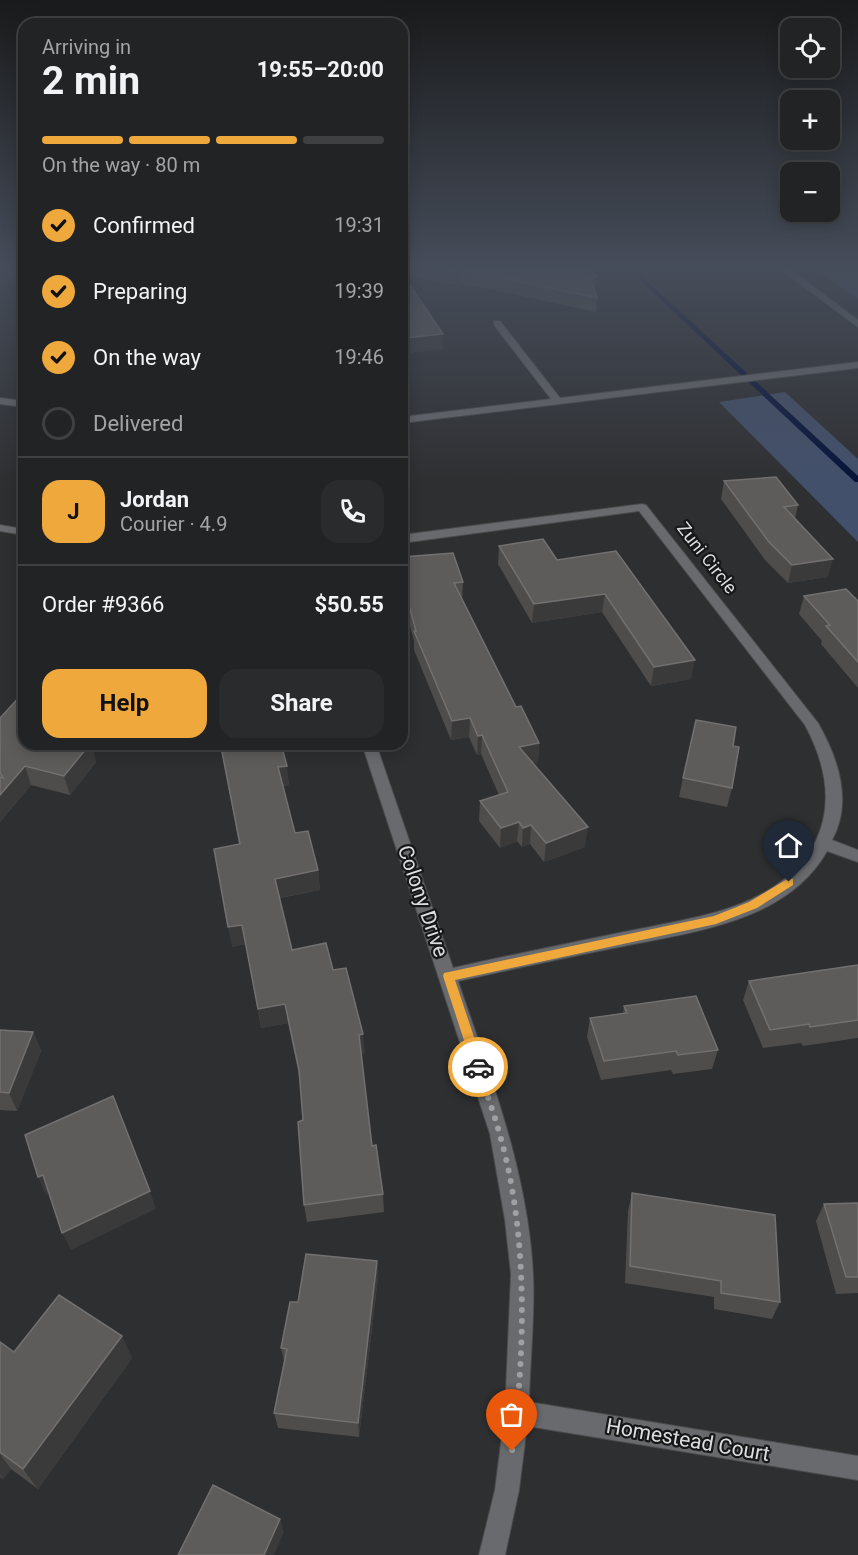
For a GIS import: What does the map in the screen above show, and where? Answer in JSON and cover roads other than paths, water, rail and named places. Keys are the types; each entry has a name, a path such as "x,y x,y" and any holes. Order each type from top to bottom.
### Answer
{"street":[{"path":"510,340 557,401"},
{"path":"408,419 858,365"},
{"path":"0,400 18,403"},
{"name":"Zuni Circle","path":"408,538 642,507 820,738 830,759 836,791 833,818 825,844 800,873 779,891 753,905 716,920 448,976"},
{"path":"0,528 18,531"},
{"name":"Colony Drive","path":"371,750 500,1134 516,1220 522,1274 518,1412 507,1490 492,1555"},
{"path":"825,844 858,856"},
{"name":"Homestead Court","path":"518,1412 858,1468"}],"waterway":[{"path":"706,340 858,480"}]}
